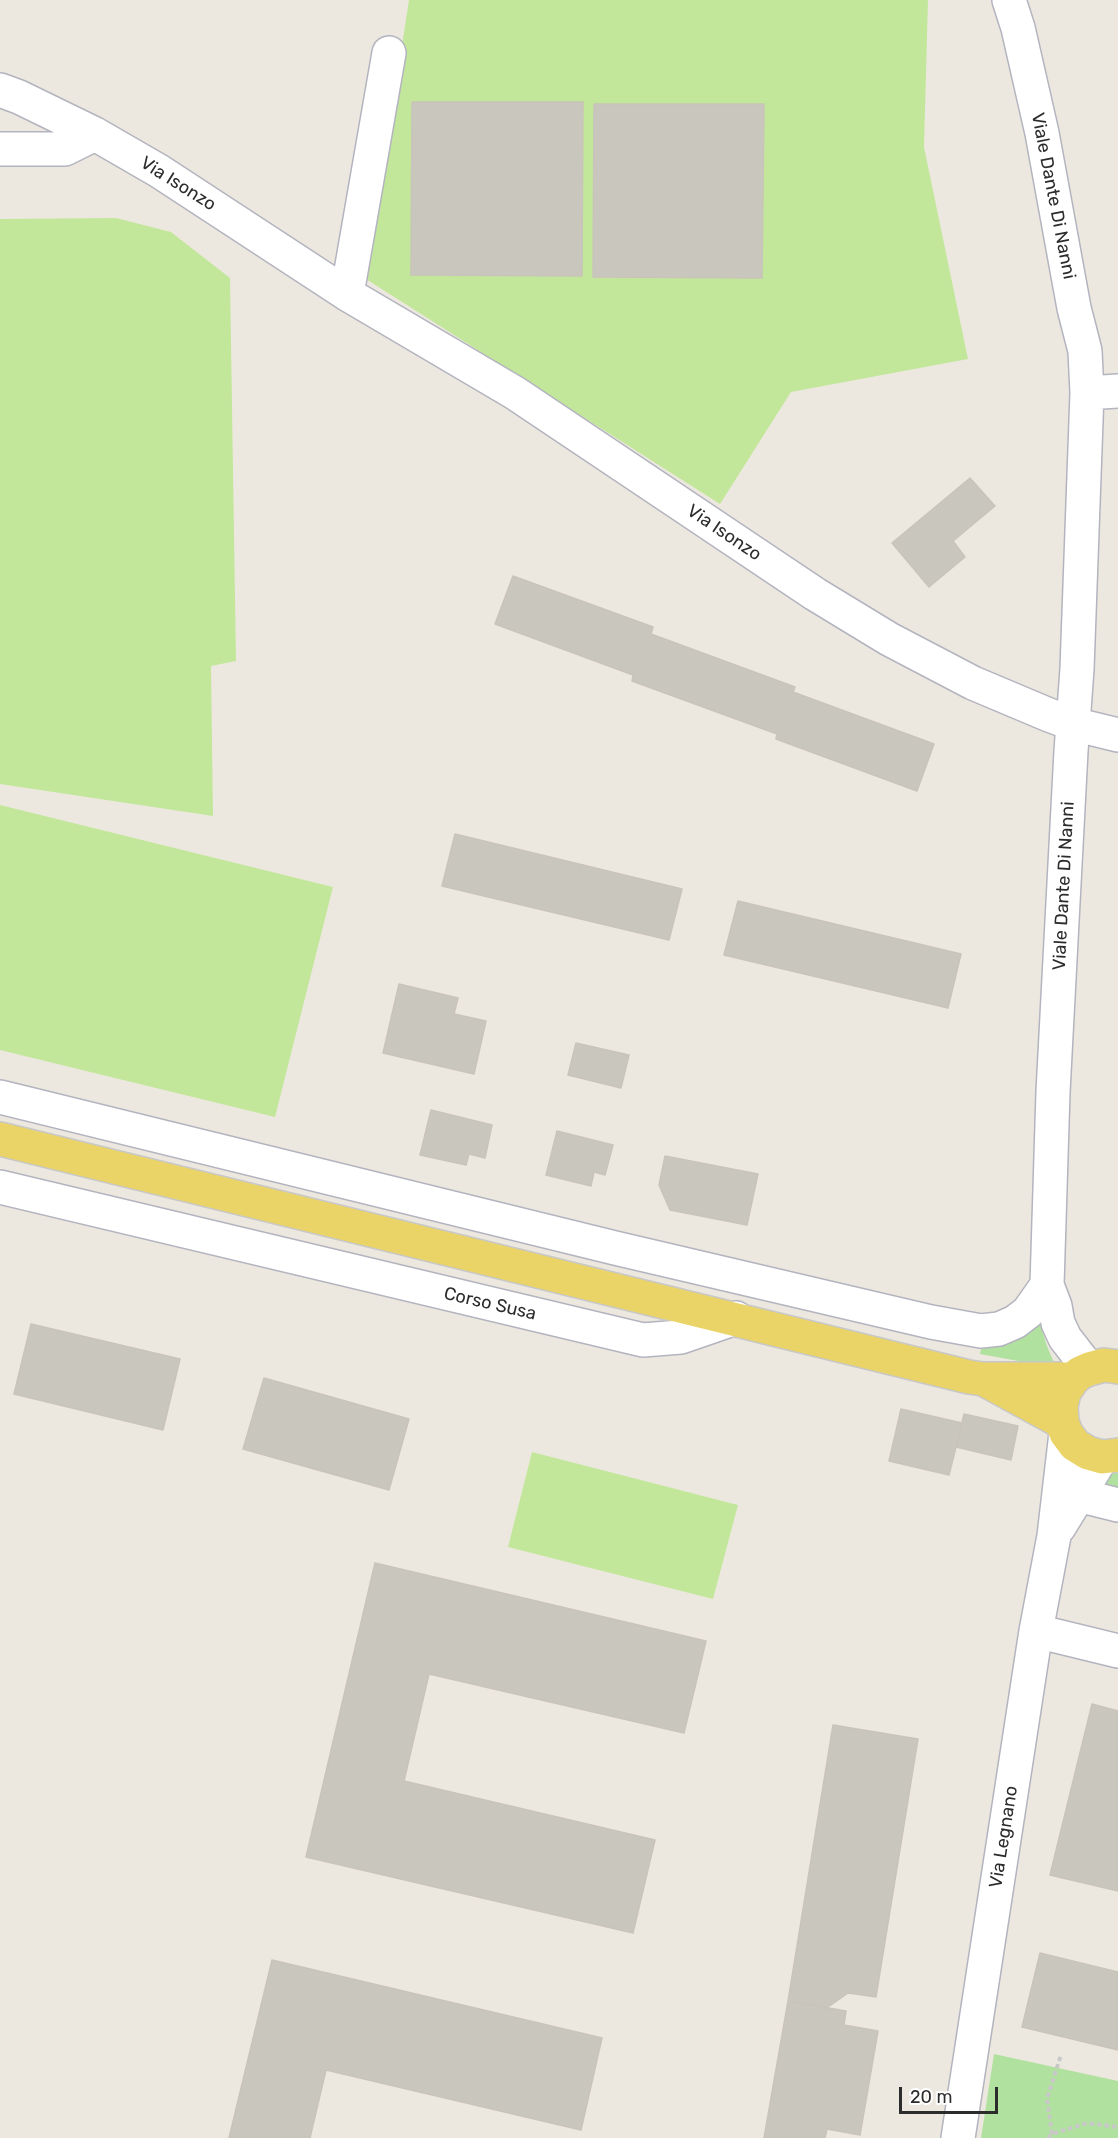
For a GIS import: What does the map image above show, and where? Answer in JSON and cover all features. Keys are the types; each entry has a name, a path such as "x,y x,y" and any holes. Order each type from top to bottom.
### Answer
{"main road":[{"path":"0,1139 983,1379 1093,1372"},
{"path":"1064,1428 1060,1407 1064,1392 1093,1372"},
{"path":"983,1379 1064,1428 1088,1453 1110,1456"}],"street":[{"name":"Viale Dante Di Nanni","path":"1009,0 1018,28 1042,133 1084,351 1103,392 1073,724 1053,1092 1047,1285 1055,1305 1058,1323 1065,1338 1093,1372"},
{"path":"347,294 388,53"},
{"name":"Via Isonzo","path":"0,90 95,134 159,171 347,294 515,393 815,594 889,639 974,683 1073,724 1118,735"},
{"path":"0,149 65,149 95,134"},
{"path":"0,1096 486,1216 931,1322 981,1330 999,1329 1015,1322 1028,1312 1047,1285"},
{"path":"91,1161 100,1122"},
{"name":"Corso Susa","path":"39,1149 14,1190 643,1340 681,1337 736,1318"},
{"path":"244,1246 255,1202"},
{"path":"478,1256 486,1216"},
{"path":"923,1365 931,1322"},
{"name":"Via Legnano","path":"958,2138 1036,1631 1054,1536 1064,1428"},
{"name":"Via Legnano","path":"1054,1536 1078,1495 1110,1456"},
{"path":"1078,1495 1118,1505"},
{"path":"1036,1631 1118,1651"}],"path":[{"path":"1052,2134 1047,2099 1060,2055"},
{"path":"1048,2138 1052,2134 1087,2123 1118,2127"}],"green space":[{"path":"409,0 928,0 924,147 968,359 791,392 720,504 366,279"},
{"path":"116,218 171,232 230,278 236,661 211,666 213,816 0,784 0,219"},
{"path":"0,805 333,887 275,1117 0,1050"},
{"path":"1038,1317 1055,1365 1035,1364 980,1354 982,1344 996,1347 1009,1344"},
{"path":"532,1452 738,1505 713,1599 508,1547"},
{"path":"1118,1472 1118,1490 1098,1485 1110,1474"},
{"path":"994,2054 1118,2081 1118,2138 981,2138"}],"building":[{"path":"412,102 583,102 582,276 411,275"},
{"path":"594,104 764,104 762,278 593,277"},
{"path":"970,478 995,506 953,541 965,557 929,587 892,543"},
{"path":"513,576 653,627 651,634 795,687 793,692 934,744 917,791 776,739 777,734 632,681 633,675 495,624"},
{"path":"455,834 682,889 669,940 442,886"},
{"path":"738,901 961,954 948,1008 724,955"},
{"path":"399,984 458,998 454,1014 486,1021 474,1074 383,1053"},
{"path":"576,1043 629,1055 621,1088 568,1075"},
{"path":"431,1110 492,1125 485,1158 469,1154 466,1165 420,1155"},
{"path":"557,1131 613,1145 605,1175 594,1172 591,1186 546,1175"},
{"path":"665,1156 758,1174 747,1225 670,1210 659,1185"},
{"path":"31,1324 180,1359 163,1430 14,1394"},
{"path":"264,1378 409,1419 389,1490 243,1449"},
{"path":"901,1409 962,1423 949,1475 889,1461"},
{"path":"964,1414 1018,1426 1011,1460 956,1447"},
{"path":"375,1563 706,1641 684,1733 429,1674 404,1781 655,1840 633,1933 306,1857"},
{"path":"1092,1704 1118,1711 1118,1891 1050,1875"},
{"path":"833,1725 918,1739 876,1997 848,1993 828,2007 788,2001"},
{"path":"1040,1953 1118,1972 1118,2050 1022,2027"},
{"path":"272,1960 602,2038 581,2130 326,2070 310,2138 229,2138"},
{"path":"788,2001 846,2011 844,2025 878,2031 860,2135 827,2129 825,2138 764,2138"}]}
